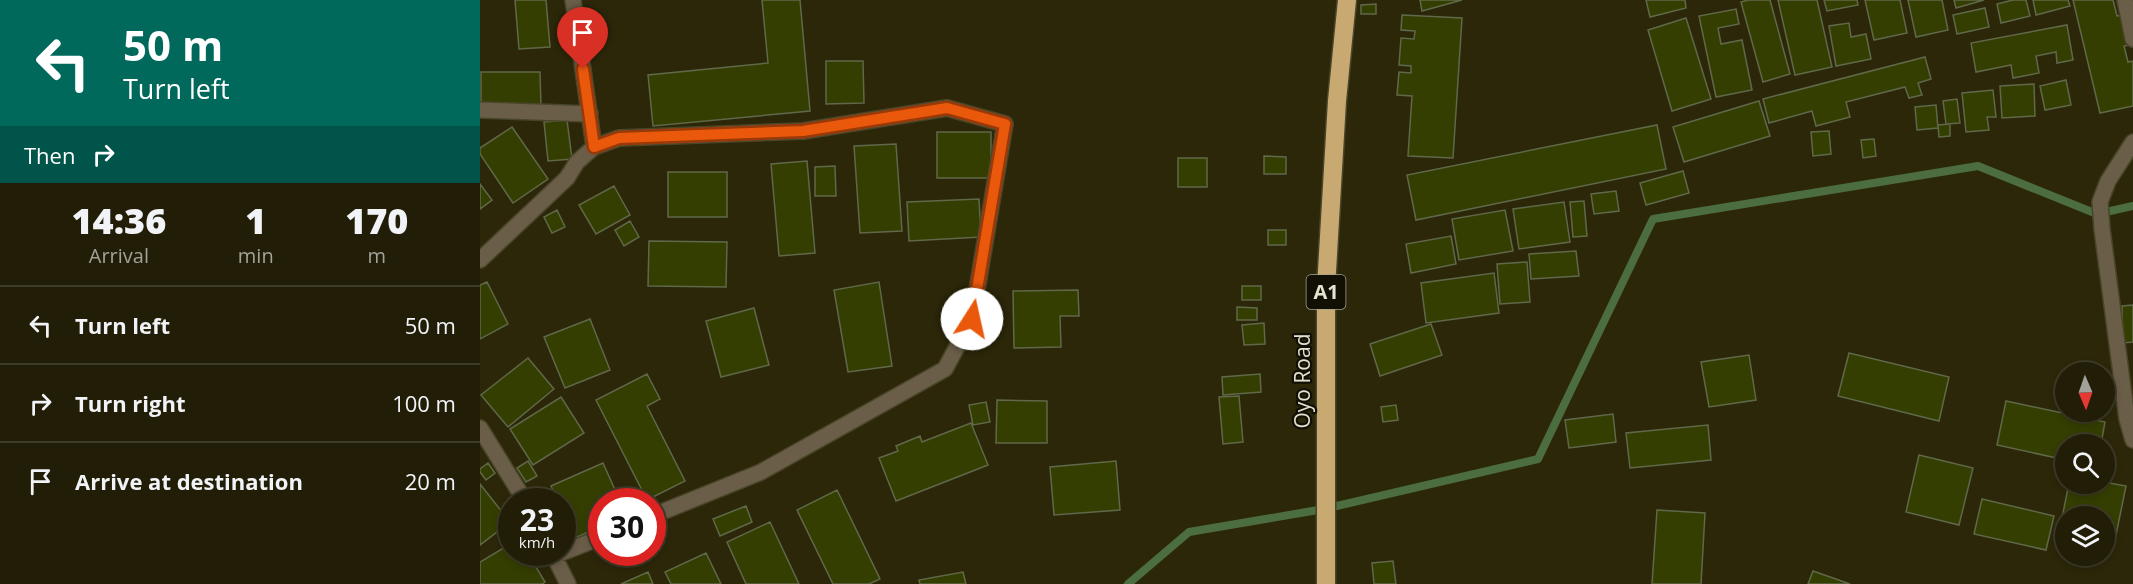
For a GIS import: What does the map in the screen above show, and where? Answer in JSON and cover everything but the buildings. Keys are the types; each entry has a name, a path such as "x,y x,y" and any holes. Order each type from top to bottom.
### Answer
{"highway":[{"name":"Oyo Road","path":"1326,584 1326,288 1337,101 1347,0"}],"street":[{"path":"573,0 594,147"},
{"path":"2125,0 2133,39"},
{"path":"480,260 567,178 577,162 594,147 619,138 803,131 947,108 1005,124 972,319 945,369 761,472 666,510"},
{"path":"480,110 590,114"},
{"path":"2133,142 2108,181 2100,202 2127,419 2133,440"},
{"path":"480,428 517,488"},
{"path":"559,566 568,584"}],"waterway":[{"path":"1128,584 1189,532 1324,509 1538,459 1653,219 1978,166 2097,214 2133,206"}],"route":[{"path":"583,69 594,147 619,138 803,131 947,108 1005,124 972,319"}]}
